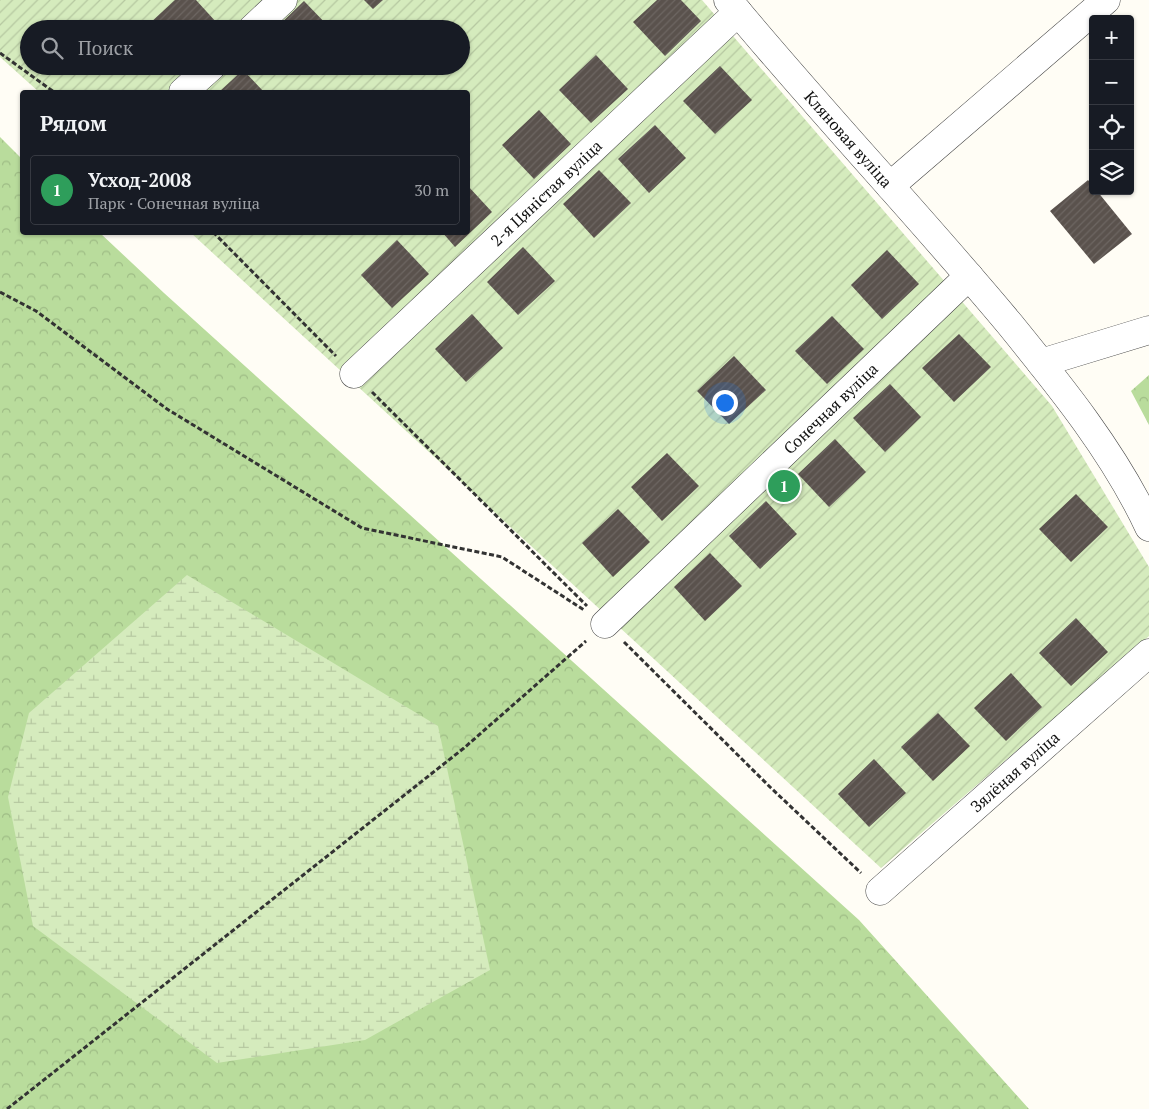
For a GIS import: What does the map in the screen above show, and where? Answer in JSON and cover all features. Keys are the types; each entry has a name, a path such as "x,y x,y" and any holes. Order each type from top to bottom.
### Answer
{"street":[{"path":"262,20 283,0"},
{"path":"890,186 1106,0"},
{"name":"Кляновая вуліца","path":"733,6 969,276 1041,363 1098,439 1141,509 1149,527"},
{"name":"2-я Цяністая вуліца","path":"354,374 733,6"},
{"path":"185,90 202,75"},
{"name":"Сонечная вуліца","path":"605,624 969,276"},
{"path":"1041,363 1149,330"},
{"name":"Зялёная вуліца","path":"880,891 1149,653"}],"path":[{"path":"0,53 20,67"},
{"path":"30,75 51,90"},
{"path":"216,235 605,624 770,787 880,891"},
{"path":"0,292 36,311 167,409 362,528 502,557 605,624"},
{"path":"7,1109 464,748 605,624"}],"green space":[{"path":"0,0 702,0 1052,406 1149,567 1149,636 881,868 193,235 470,235 470,90 37,90 20,75 470,75 470,20 20,20 20,75 0,57"},
{"path":"0,137 20,157 20,235 102,235 859,920 1029,1109 0,1109"},
{"path":"1149,375 1149,425 1131,391"},
{"path":"187,575 438,726 490,970 365,1040 217,1063 33,926 8,797 29,713"}],"building":[{"path":"175,0 196,0 214,20 153,20"},
{"path":"364,0 383,0 373,9"},
{"path":"657,0 681,0 701,21 665,56 633,22"},
{"path":"304,1 322,20 284,20"},
{"path":"596,55 628,89 591,123 559,90"},
{"path":"720,66 752,100 715,134 683,101"},
{"path":"238,75 248,75 262,90 221,90"},
{"path":"539,110 571,144 534,179 502,145"},
{"path":"655,125 686,158 649,193 618,159"},
{"path":"599,170 631,203 594,238 563,204"},
{"path":"1088,180 1089,195 1100,195 1132,234 1094,264 1050,211"},
{"path":"470,188 492,212 470,233"},
{"path":"445,235 468,235 455,247"},
{"path":"397,240 429,274 392,308 361,275"},
{"path":"523,247 555,281 518,315 487,282"},
{"path":"887,250 919,284 882,319 851,285"},
{"path":"472,314 503,348 466,382 435,349"},
{"path":"832,316 864,349 827,384 795,351"},
{"path":"959,334 991,367 954,402 922,368"},
{"path":"734,356 766,390 729,424 697,391"},
{"path":"890,384 921,417 885,452 853,418"},
{"path":"835,439 866,472 829,507 798,474"},
{"path":"667,453 699,486 662,521 631,487"},
{"path":"1076,494 1108,527 1071,562 1039,529"},
{"path":"766,501 797,534 760,569 729,536"},
{"path":"618,509 650,542 613,577 582,543"},
{"path":"710,553 742,586 705,621 674,587"},
{"path":"1076,618 1108,652 1071,686 1039,653"},
{"path":"1011,673 1042,707 1006,741 974,708"},
{"path":"938,713 970,746 933,781 901,747"},
{"path":"874,759 906,793 869,827 838,794"}],"place":[{"name":"Усход-2008","path":"784,486"}]}
